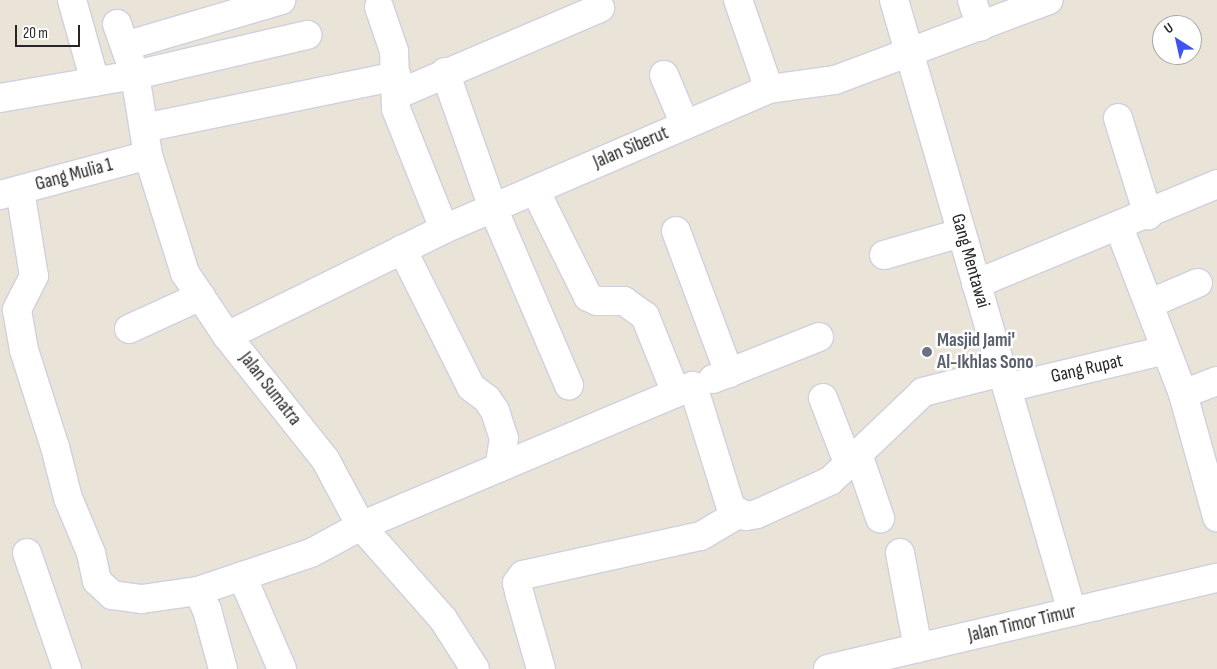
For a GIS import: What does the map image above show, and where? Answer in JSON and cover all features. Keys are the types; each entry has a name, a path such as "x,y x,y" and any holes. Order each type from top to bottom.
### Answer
{"street":[{"path":"72,0 95,82"},
{"name":"Jalan Sumatra","path":"281,0 121,35 135,75 148,155 175,249 185,273 227,336 325,459 360,526 443,619 475,669"},
{"path":"738,0 770,89"},
{"name":"Gang Mentawai","path":"894,0 1072,612"},
{"path":"972,0 981,27"},
{"name":"Jalan Siberut","path":"227,336 444,229 770,89 835,80 1050,0"},
{"path":"379,7 394,51 398,117 444,229"},
{"path":"144,128 396,86 445,72 600,8"},
{"path":"0,98 135,75 307,35"},
{"path":"445,72 493,208 569,385"},
{"path":"664,75 686,125"},
{"path":"1118,118 1148,215"},
{"name":"Gang Mulia 1","path":"10,192 148,155"},
{"path":"976,284 1148,215 1217,184"},
{"path":"535,190 588,297 597,301 624,301 646,316 684,390 726,497 738,514 701,536 523,575 518,583 520,596 541,669"},
{"path":"10,192 34,276 17,310 24,350 55,447 68,498 90,553 97,581 112,595 142,599 198,591 311,553 360,526 684,390 819,337"},
{"path":"1119,227 1151,303 1183,394 1217,517"},
{"path":"676,231 729,373"},
{"path":"884,255 961,233"},
{"path":"402,249 470,387 487,399 495,411 504,438 499,468"},
{"path":"1151,303 1198,284"},
{"path":"129,329 201,296"},
{"name":"Gang Rupat","path":"738,514 757,514 830,481 854,461 924,392 1005,380 1166,350"},
{"path":"1183,394 1217,381"},
{"path":"823,398 880,518"},
{"path":"28,553 67,669"},
{"path":"900,553 918,648"},
{"path":"242,576 282,669"},
{"name":"Jalan Timor Timur","path":"828,669 1217,578"},
{"path":"198,591 207,610 223,669"}],"place":[{"name":"Masjid Jami' Al-Ikhlas Sono","path":"927,352"}]}
